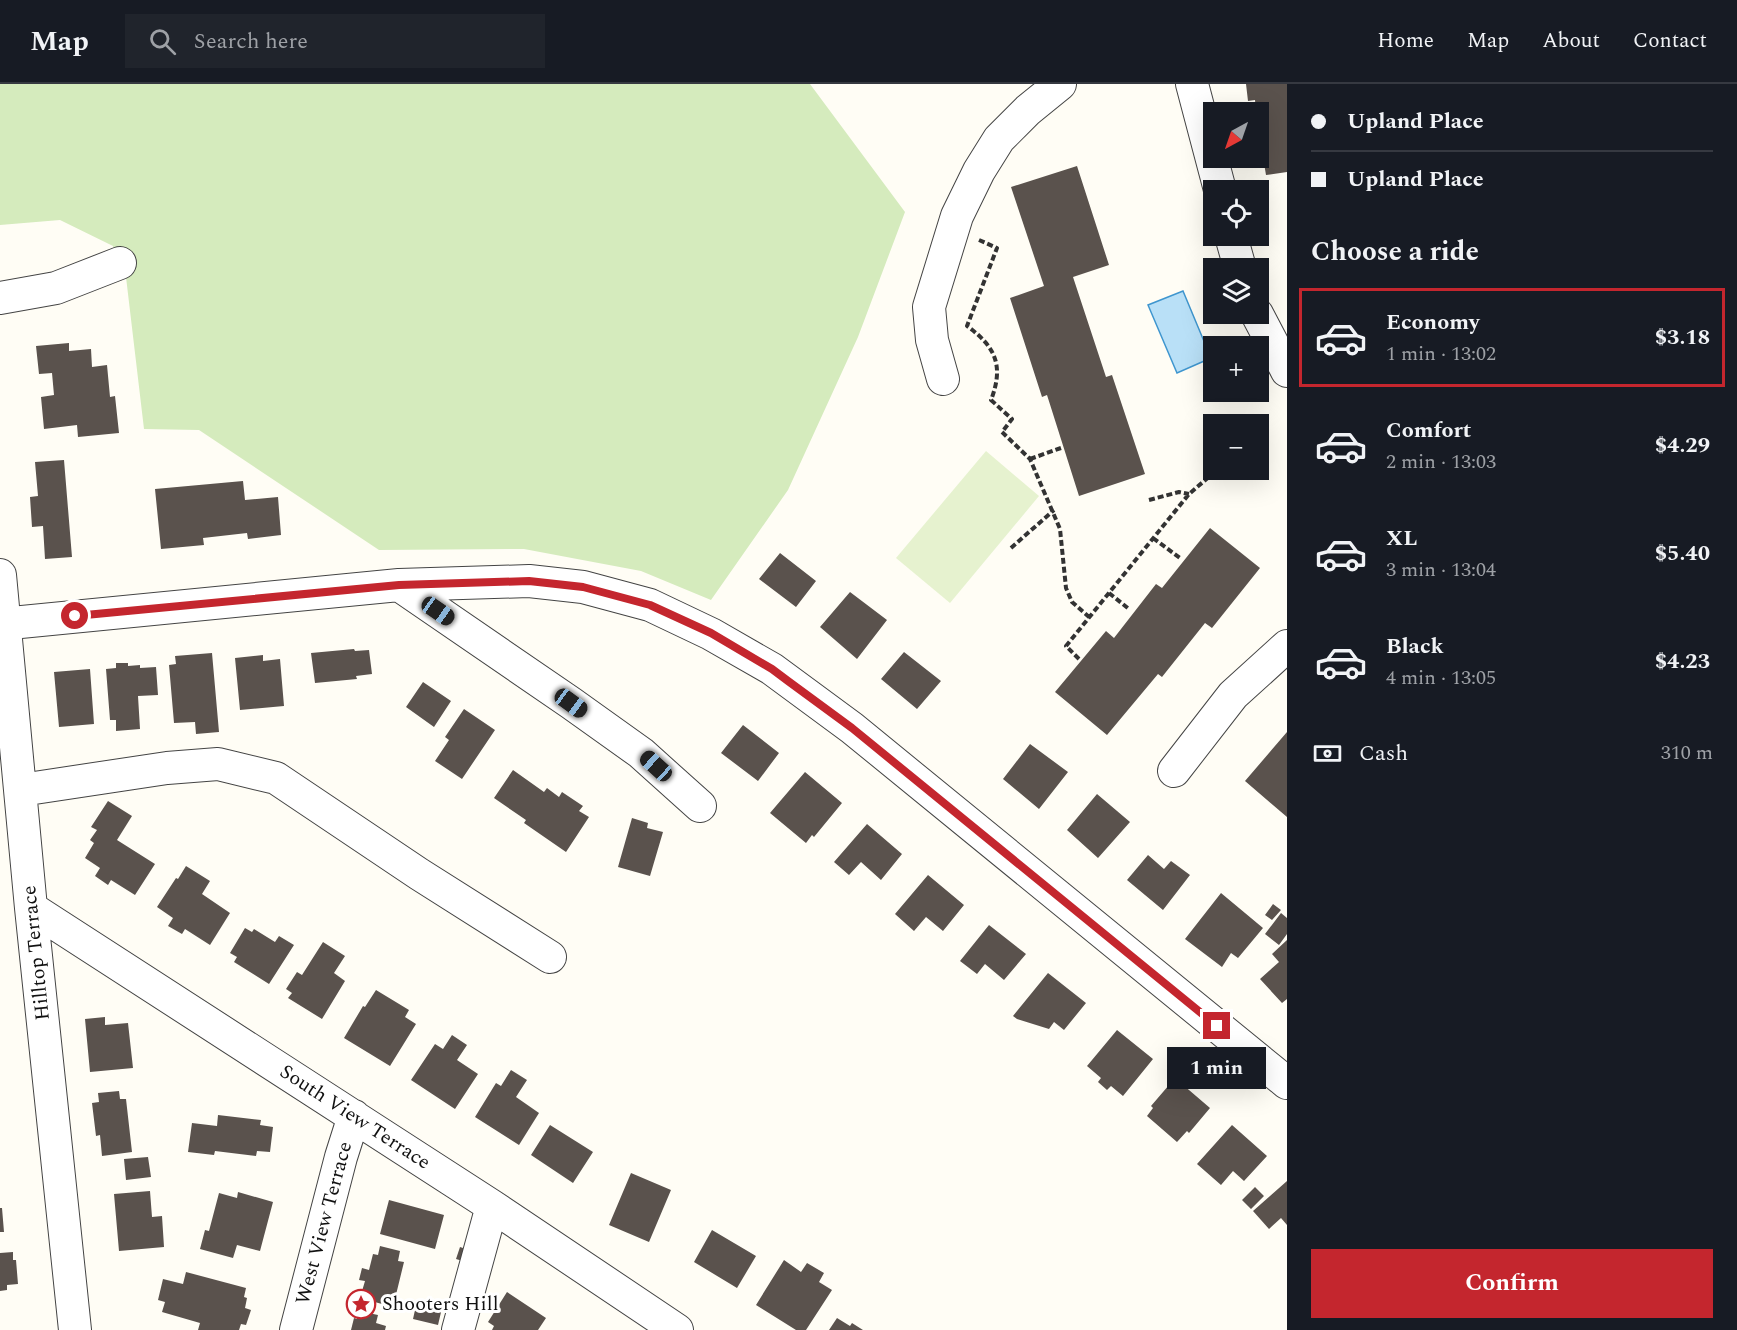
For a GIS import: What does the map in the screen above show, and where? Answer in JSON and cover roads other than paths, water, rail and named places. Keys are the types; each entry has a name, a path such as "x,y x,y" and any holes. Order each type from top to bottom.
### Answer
{"street":[{"path":"943,379 932,340 928,307 957,216 979,171 999,140 1028,110 1060,84"},
{"path":"1192,84 1217,180"},
{"path":"0,298 56,288 120,263"},
{"path":"1262,324 1287,371"},
{"name":"Hilltop Terrace","path":"0,575 2,624 21,790 66,1329"},
{"path":"2,624 399,585 529,581 583,587 650,605 711,633 772,669 852,728 1287,1083"},
{"path":"399,585 641,753 700,806"},
{"path":"1174,771 1233,695 1287,646"},
{"path":"21,790 167,768 218,764 276,778 419,874 550,957"},
{"name":"South View Terrace","path":"31,908 492,1206 677,1330"},
{"name":"West View Terrace","path":"296,1330 341,1157 354,1116"},
{"path":"458,1330 492,1206"}],"water":[{"path":"1183,291 1203,339 1203,362 1177,373 1148,305"}],"place":[{"name":"Shooters Hill","path":"361,1304"}]}
